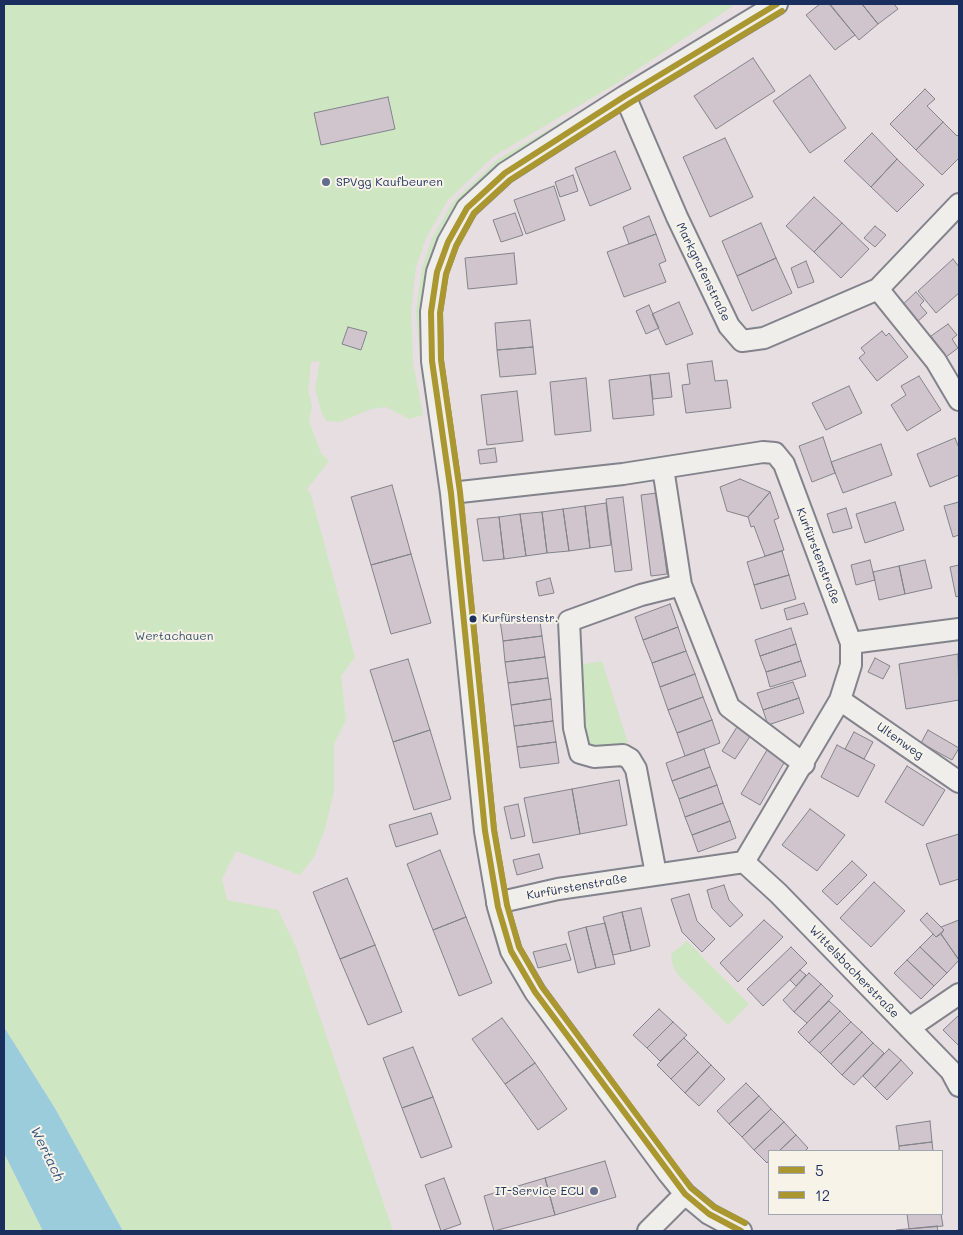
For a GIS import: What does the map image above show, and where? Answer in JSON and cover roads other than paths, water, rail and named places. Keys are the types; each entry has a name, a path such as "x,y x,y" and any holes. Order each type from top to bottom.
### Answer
{"street":[{"path":"741,1231 708,1214 685,1194 535,992 511,951 497,903 485,831 451,492 432,361 431,312 437,272 448,242 467,208 506,173 767,7"},
{"name":"Markgrafenstraße","path":"625,96 677,217 729,326 742,341 764,338 878,289 959,204"},
{"path":"878,289 936,361 959,400"},
{"name":"Kurfürstenstraße","path":"451,492 663,468 763,452 775,453 784,464 851,644 851,665 840,700 804,764 744,862 558,889 497,903"},
{"path":"663,468 680,585 729,707 804,764"},
{"path":"656,874 636,769 630,759 623,755 594,757 580,753 574,728 569,621 641,595 680,585"},
{"path":"851,644 959,629"},
{"name":"Ultenweg","path":"840,700 959,782"},
{"name":"Wittelsbacherstraße","path":"744,862 778,893 951,1071 959,1086"},
{"path":"908,1028 959,994"},
{"path":"648,1231 685,1194"}],"water":[{"name":"Wertach","path":"4,1027 56,1110 123,1231 43,1231 4,1153"}],"place":[{"name":"SPVgg Kaufbeuren","path":"326,182"},
{"name":"Kurfürstenstr.","path":"473,619"},
{"name":"IT-Service ECU","path":"594,1191"}],"park label":[{"name":"Wertachauen","path":"174,636"}]}
